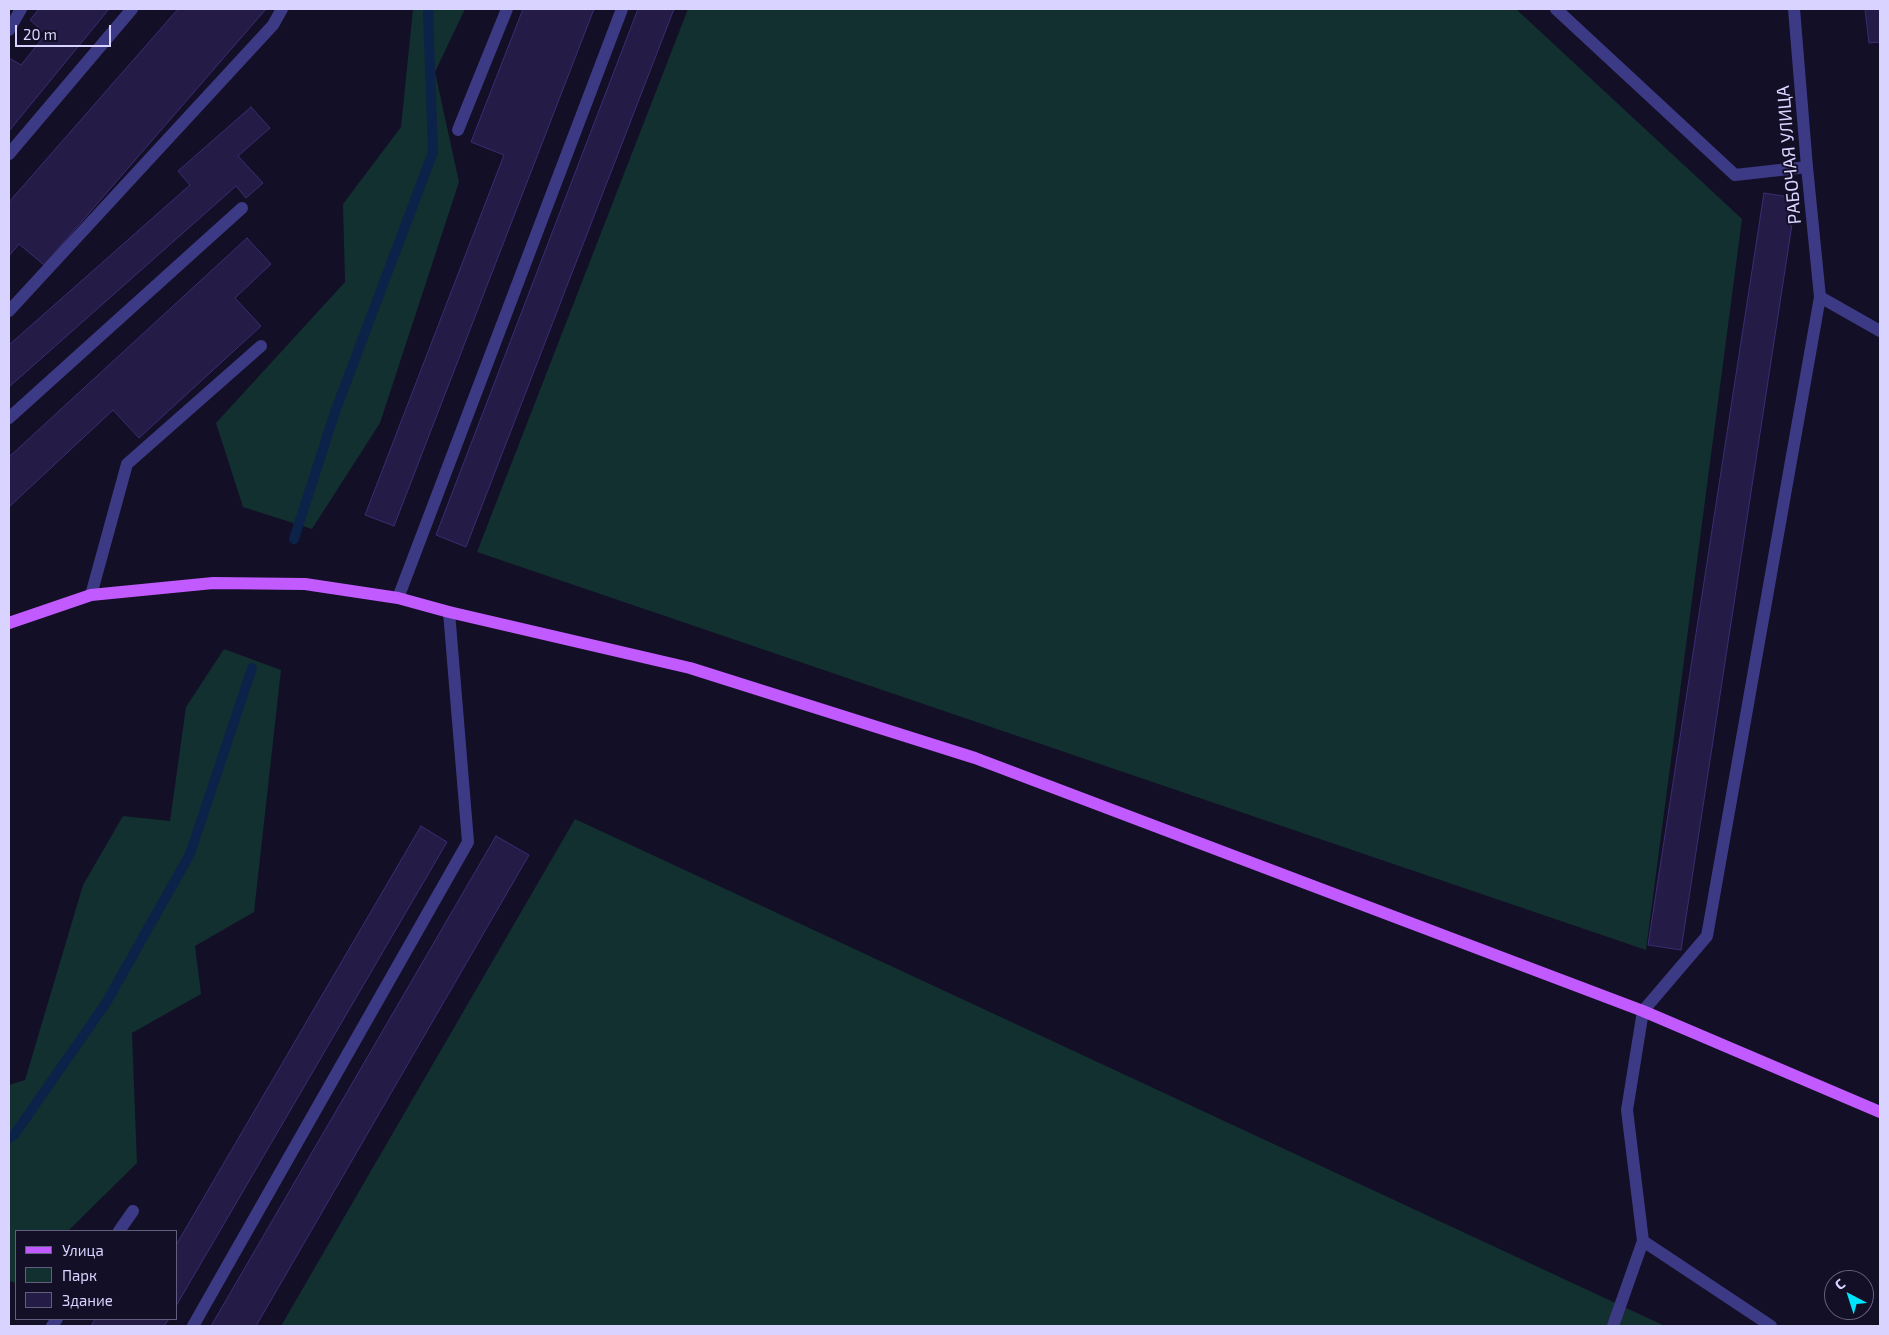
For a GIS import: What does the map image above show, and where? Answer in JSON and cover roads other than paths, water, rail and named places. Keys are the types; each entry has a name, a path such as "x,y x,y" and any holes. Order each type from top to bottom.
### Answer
{"main road":[{"path":"9,623 91,595 213,584 305,584 398,598 449,612 690,668 975,758 1643,1011 1880,1112"}],"street":[{"path":"9,30 21,9"},
{"path":"9,154 132,9"},
{"path":"9,311 274,25 282,9"},
{"path":"458,130 507,9"},
{"path":"398,598 622,9"},
{"path":"1556,9 1735,175 1807,167"},
{"name":"РАБОЧАЯ УЛИЦА","path":"1643,1011 1707,936 1820,297 1794,9"},
{"path":"9,418 242,208"},
{"path":"1820,297 1880,331"},
{"path":"91,595 127,464 261,346"},
{"path":"193,1326 468,842 449,612"},
{"path":"1612,1326 1643,1241 1627,1110 1643,1011"},
{"path":"119,1230 133,1211"},
{"path":"1643,1241 1772,1326"}],"waterway":[{"path":"294,539 335,412 433,152 429,9"},
{"path":"9,1138 14,1135 106,1003 190,854 252,668"}]}
